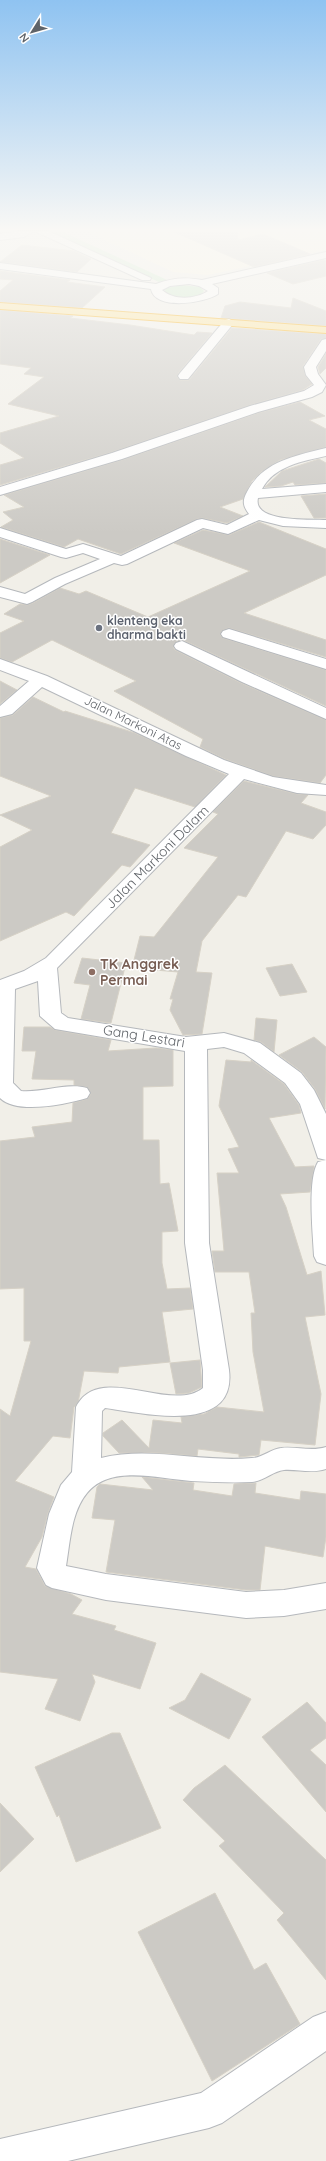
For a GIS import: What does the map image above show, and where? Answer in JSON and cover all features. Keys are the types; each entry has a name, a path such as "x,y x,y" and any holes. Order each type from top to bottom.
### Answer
{"street":[{"path":"184,376 221,332"},
{"path":"0,491 117,456 254,409 312,393 320,385 312,375 310,368 326,342"},
{"path":"326,452 272,469 258,482 250,501 251,508 258,515 279,520 326,524"},
{"path":"253,494 326,488"},
{"path":"0,532 66,554 82,548 123,560 204,522 228,530 258,515"},
{"path":"0,592 27,599 60,581 114,558"},
{"path":"229,634 326,664"},
{"path":"182,646 248,679 326,714"},
{"name":"Jalan Markoni Atas","path":"0,664 34,676 239,774"},
{"path":"2,715 34,676"},
{"path":"239,774 298,789 326,790"},
{"name":"Jalan Markoni Dalam","path":"3,986 31,976 47,966 239,774"},
{"name":"Gang Lestari","path":"47,966 50,1016 58,1023 106,1030 147,1039 196,1044 224,1040 238,1042 252,1048 293,1078 311,1104 324,1138 326,1152"},
{"path":"3,986 2,1083 6,1091 13,1096 22,1099 79,1093"},
{"path":"86,1476 88,1407 96,1400 102,1397 181,1406 200,1404 212,1397 217,1388 216,1370 197,1244 196,1044"},
{"path":"326,1168 324,1190 326,1256"},
{"path":"326,1458 313,1461 279,1460 255,1470 190,1469 138,1464 107,1468 86,1476 77,1485 65,1509 51,1568 56,1576 106,1587 246,1605 284,1604 326,1596"},
{"path":"0,2158 209,2110 326,2030"}],"building":[{"path":"0,332 174,332 194,335 197,332 212,333 179,372 177,377 180,380 189,380 229,332 292,332 326,334 326,338 321,339 303,366 305,375 312,384 303,390 250,405 112,452 0,485 0,465 24,458 0,443 0,433 59,416 8,404 44,377 24,374 31,368 0,364"},
{"path":"326,354 326,368 320,374 318,367"},
{"path":"300,402 325,416 309,420 326,429 326,447 280,460 261,472 252,481 243,499 220,507 243,516 227,523 202,518 197,519 121,554 78,539 64,547 1,527 13,520 3,512 24,507 4,495 122,460 258,413"},
{"path":"319,459 326,463 326,483 295,485 293,482 281,486 265,487 282,471"},
{"path":"326,494 326,518 314,518 301,496"},
{"path":"259,522 326,549 326,575 244,613 326,640 326,657 229,628 223,630 220,635 223,638 326,670 326,706 183,640 176,642 173,647 175,650 241,683 326,720 326,775 320,783 273,776 225,759 200,747 203,739 114,691 136,681 52,640 12,662 0,658 0,633 24,621 4,614 20,604 27,605 33,603 60,588 79,594 86,591 148,617 250,571 174,543 203,530 229,535"},
{"path":"0,539 50,555 0,583"},
{"path":"0,681 17,690 0,704"},
{"path":"33,697 64,712 65,711 135,733 226,775 195,807 135,788 111,833 150,845 130,867 122,865 74,916 66,912 0,941 0,847 32,830 0,815 51,796 0,776 0,718 13,715"},
{"path":"244,781 297,794 308,795 301,803 326,812 326,825 313,839 286,831 246,897 238,895 202,941 196,972 212,973 202,1034 183,1035 170,1010 173,999 170,999 178,972 132,968 140,936 154,937 218,857 184,848 218,814 213,812"},
{"path":"82,958 126,963 111,1023 81,1019 90,985 74,983"},
{"path":"292,964 307,992 280,996 266,968"},
{"path":"256,1018 277,1020 274,1052 261,1042 254,1040"},
{"path":"24,1027 50,1027 55,1030 111,1040 108,1051 156,1048 173,1050 173,1086 143,1087 143,1140 159,1140 160,1184 169,1183 178,1231 162,1232 162,1263 167,1289 190,1288 193,1309 162,1312 170,1362 119,1367 118,1373 84,1371 78,1403 74,1407 70,1438 53,1436 15,1481 54,1497 42,1537 25,1567 36,1569 45,1586 71,1594 82,1600 72,1614 116,1626 114,1630 156,1643 140,1689 92,1674 95,1682 80,1721 45,1709 58,1679 0,1672 0,1409 10,1416 31,1341 24,1341 24,1288 0,1289 0,1141 35,1137 32,1127 72,1122 73,1103 87,1099 91,1094 87,1087 74,1085 74,1080 32,1079 36,1051 22,1051"},
{"path":"314,1037 326,1047 325,1109 315,1089 302,1072 279,1055"},
{"path":"226,1060 251,1062 251,1060 284,1084 299,1105 301,1113 269,1118 295,1167 314,1166 310,1192 280,1194 286,1207 307,1275 321,1271 325,1315 305,1317 321,1394 315,1445 261,1440 259,1455 239,1457 239,1454 198,1449 197,1456 158,1453 119,1453 103,1436 103,1433 122,1420 149,1448 153,1420 182,1423 181,1417 204,1414 217,1407 264,1412 253,1352 251,1313 255,1313 249,1272 215,1272 212,1251 224,1251 217,1173 239,1173 228,1149 239,1147 219,1106"},
{"path":"200,1360 202,1387 189,1393 176,1394 170,1363"},
{"path":"142,1477 194,1483 193,1490 232,1496 234,1484 256,1483 255,1493 300,1500 301,1491 326,1494 326,1537 323,1557 265,1546 260,1590 246,1590 106,1572 115,1520 92,1518 97,1487 100,1484 153,1490"},
{"path":"201,1673 251,1699 229,1739 169,1708 185,1700"},
{"path":"307,1702 326,1723 326,1738 310,1750 326,1765 326,1812 262,1737"},
{"path":"112,1733 120,1733 161,1828 76,1862 59,1815 57,1817 35,1767"},
{"path":"225,1765 326,1860 326,1980 277,1920 284,1913 219,1846 225,1841 183,1800 194,1788"},
{"path":"0,1803 34,1839 0,1872"},
{"path":"215,1893 254,1970 266,1963 300,2024 212,2081 138,1932"}],"place":[{"name":"klenteng eka dharma bakti","path":"99,628"},
{"name":"TK Anggrek Permai","path":"92,972"}]}
